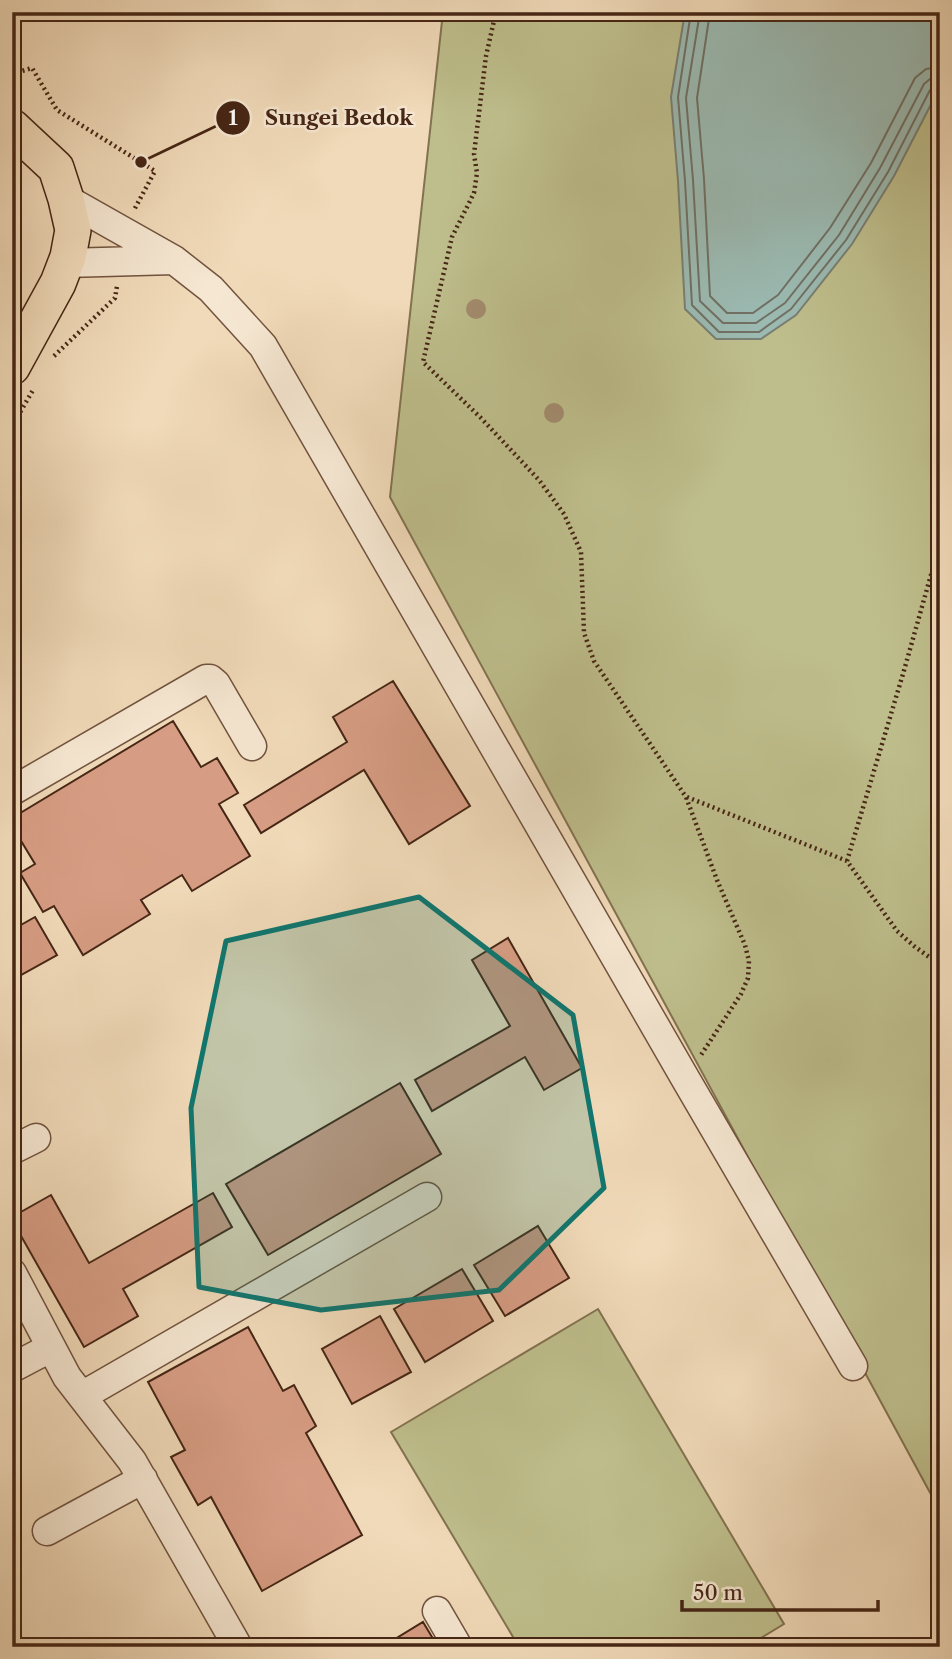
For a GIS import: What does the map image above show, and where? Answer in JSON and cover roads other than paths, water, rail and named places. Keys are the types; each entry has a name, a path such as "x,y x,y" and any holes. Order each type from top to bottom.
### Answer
{"main road":[{"path":"12,127 61,183 73,230 66,263 58,283 12,367"}],"lane":[{"path":"61,183 174,260 211,289 263,346 853,1366"},
{"path":"66,263 174,260"},
{"path":"12,791 206,679 216,684 252,746"},
{"path":"82,1396 427,1197"},
{"path":"12,1273 67,1377 132,1461 238,1647"},
{"path":"12,1368 50,1348"},
{"path":"47,1531 143,1479"},
{"path":"437,1611 458,1647"}],"water":[{"path":"685,12 940,12 940,87 894,176 852,244 796,315 761,339 716,339 685,309 671,97"}],"place":[{"name":"Sungei Bedok","path":"141,162"}]}
